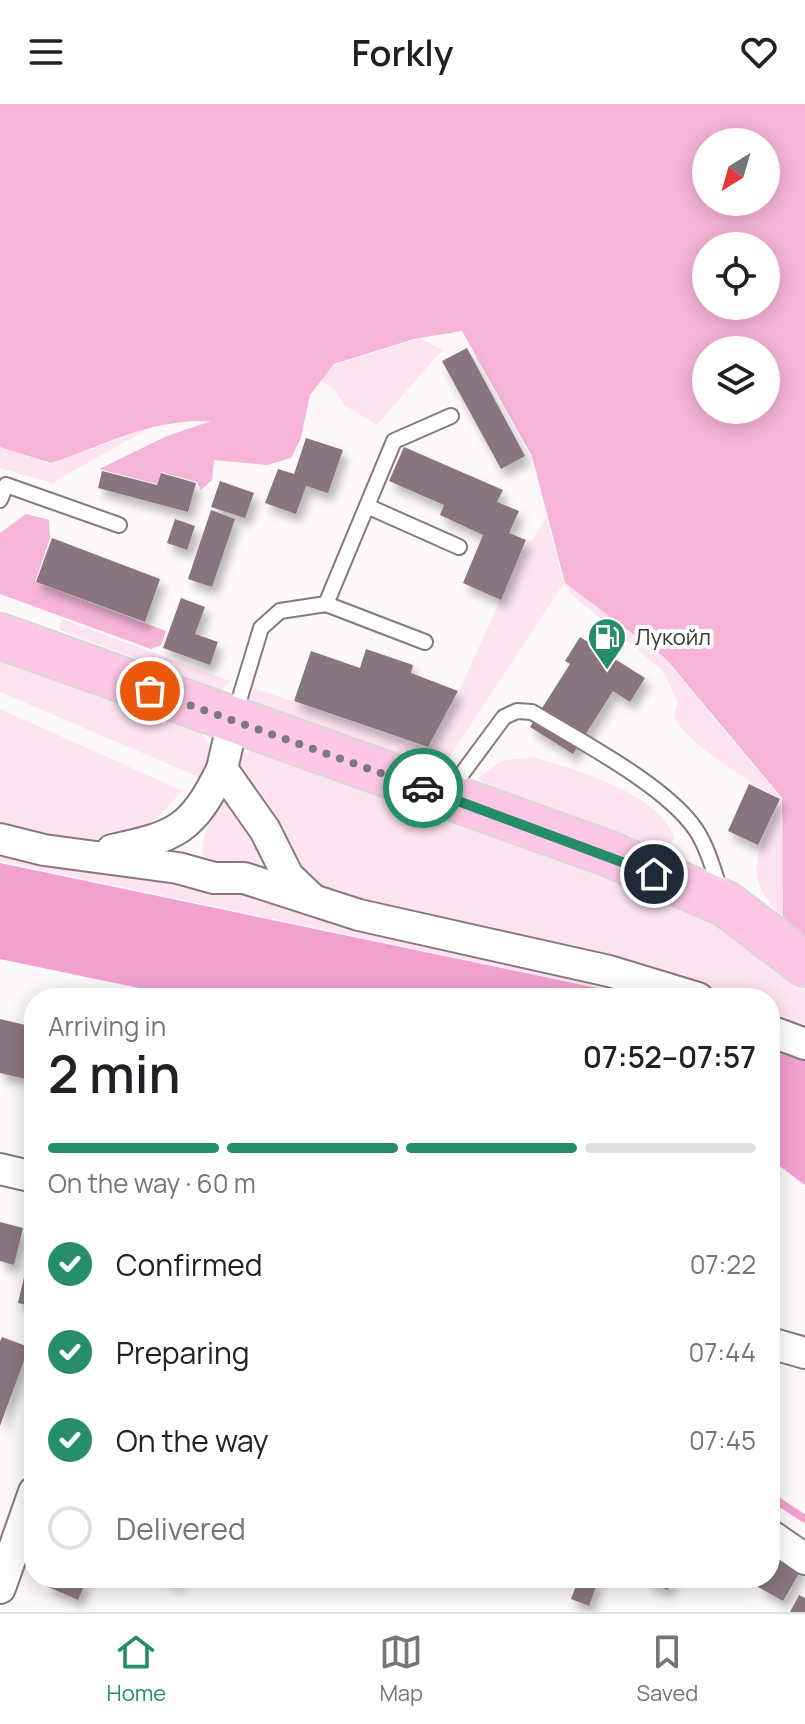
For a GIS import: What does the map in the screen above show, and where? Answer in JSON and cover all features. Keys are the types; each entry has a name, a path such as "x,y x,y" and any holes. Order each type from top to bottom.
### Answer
{"main road":[{"path":"0,636 607,853 726,904 805,964"}],"street":[{"path":"93,854 162,840 184,826 205,802 222,769 233,721"},
{"path":"222,769 265,830 288,876 317,903"},
{"path":"0,839 44,850 93,854 214,878 244,878 317,903 421,931 609,971 665,988"},
{"path":"780,1035 805,1044"},
{"path":"0,1169 24,1175"},
{"path":"780,1346 805,1353"},
{"path":"0,1588 8,1539 24,1510"},
{"path":"780,1542 805,1559"}],"lane":[{"path":"326,604 394,441 451,416"},
{"path":"0,500 6,485 119,525"},
{"path":"367,506 459,547"},
{"path":"233,721 261,628 280,611 326,604 425,642"},
{"path":"446,796 504,717 517,711 532,712 660,794 682,813 697,831 726,904"}],"shaded area":[{"path":"0,104 805,104 805,937 783,917 782,798 666,659 565,583 532,456 462,331 414,339 334,364 310,395 301,438 291,458 267,465 214,460 212,480 201,490 197,482 161,472 157,484 99,469 167,436 211,421 188,421 148,428 51,463 0,447"},
{"path":"421,338 442,350 377,425 344,405 335,390 321,381 334,365"},
{"path":"153,426 52,483 0,468 0,447 51,464"},
{"path":"26,514 49,520 50,538 35,582 166,631 161,645 151,649 0,594 0,533"},
{"path":"546,518 564,583 444,765 422,763 248,701 254,688 428,748 459,691 527,541 533,540"},
{"path":"566,584 665,659 781,799 739,774 691,738 674,716 678,702 663,671 571,594"},
{"path":"62,619 230,681 222,690 59,630"},
{"path":"0,655 202,733 214,755 201,778 0,692"},
{"path":"0,709 183,791 147,825 106,838 52,837 0,823"},
{"path":"252,750 623,880 735,930 793,976 805,991 805,1058 780,1044 780,988 600,988 0,861 0,846 294,903 253,790 238,765 242,754"},
{"path":"531,757 591,776 633,795 666,822 674,838 668,847 654,846 497,792 478,778 501,761"},
{"path":"226,801 239,804 265,863 262,869 204,862 203,844 207,829"},
{"path":"781,801 783,917 769,902 757,874 760,847"},
{"path":"0,863 597,988 139,988 0,959"},
{"path":"780,1045 805,1059 805,1185 780,1166"}],"building":[{"path":"467,348 525,456 501,469 442,361"},
{"path":"306,438 343,450 328,493 306,486 296,514 265,503 278,469 294,474"},
{"path":"404,447 503,490 497,502 519,511 509,533 526,540 501,600 463,583 483,535 440,515 444,505 389,481"},
{"path":"102,471 157,485 161,473 196,483 188,512 98,488"},
{"path":"220,481 254,493 245,518 211,507"},
{"path":"211,510 235,519 212,587 188,579"},
{"path":"175,519 195,526 187,550 167,543"},
{"path":"52,538 160,579 145,622 36,582"},
{"path":"181,598 205,607 195,634 218,642 210,665 163,648"},
{"path":"580,637 645,678 630,702 613,691 573,754 530,727 570,664 565,661"},
{"path":"366,649 413,665 411,673 458,691 428,747 294,701 311,651 360,668"},
{"path":"749,784 780,799 758,845 728,831"},
{"path":"0,1019 24,1025 24,1079 0,1073"},
{"path":"0,1222 23,1228 14,1265 0,1261"},
{"path":"24,1277 24,1304 18,1303"},
{"path":"2,1337 24,1345 24,1361 0,1426"},
{"path":"780,1553 803,1567 783,1601 760,1588 780,1588"},
{"path":"51,1588 83,1588 78,1600"},
{"path":"575,1588 595,1588 589,1606 571,1599"},
{"path":"799,1595 805,1598 805,1612 790,1612"}],"waterway":[{"path":"780,1503 805,1519"}],"way so far":[{"path":"150,691 423,788"}],"place":[{"name":"Лукойл","path":"607,671"}],"route":[{"path":"423,788 607,853 654,874"}]}
